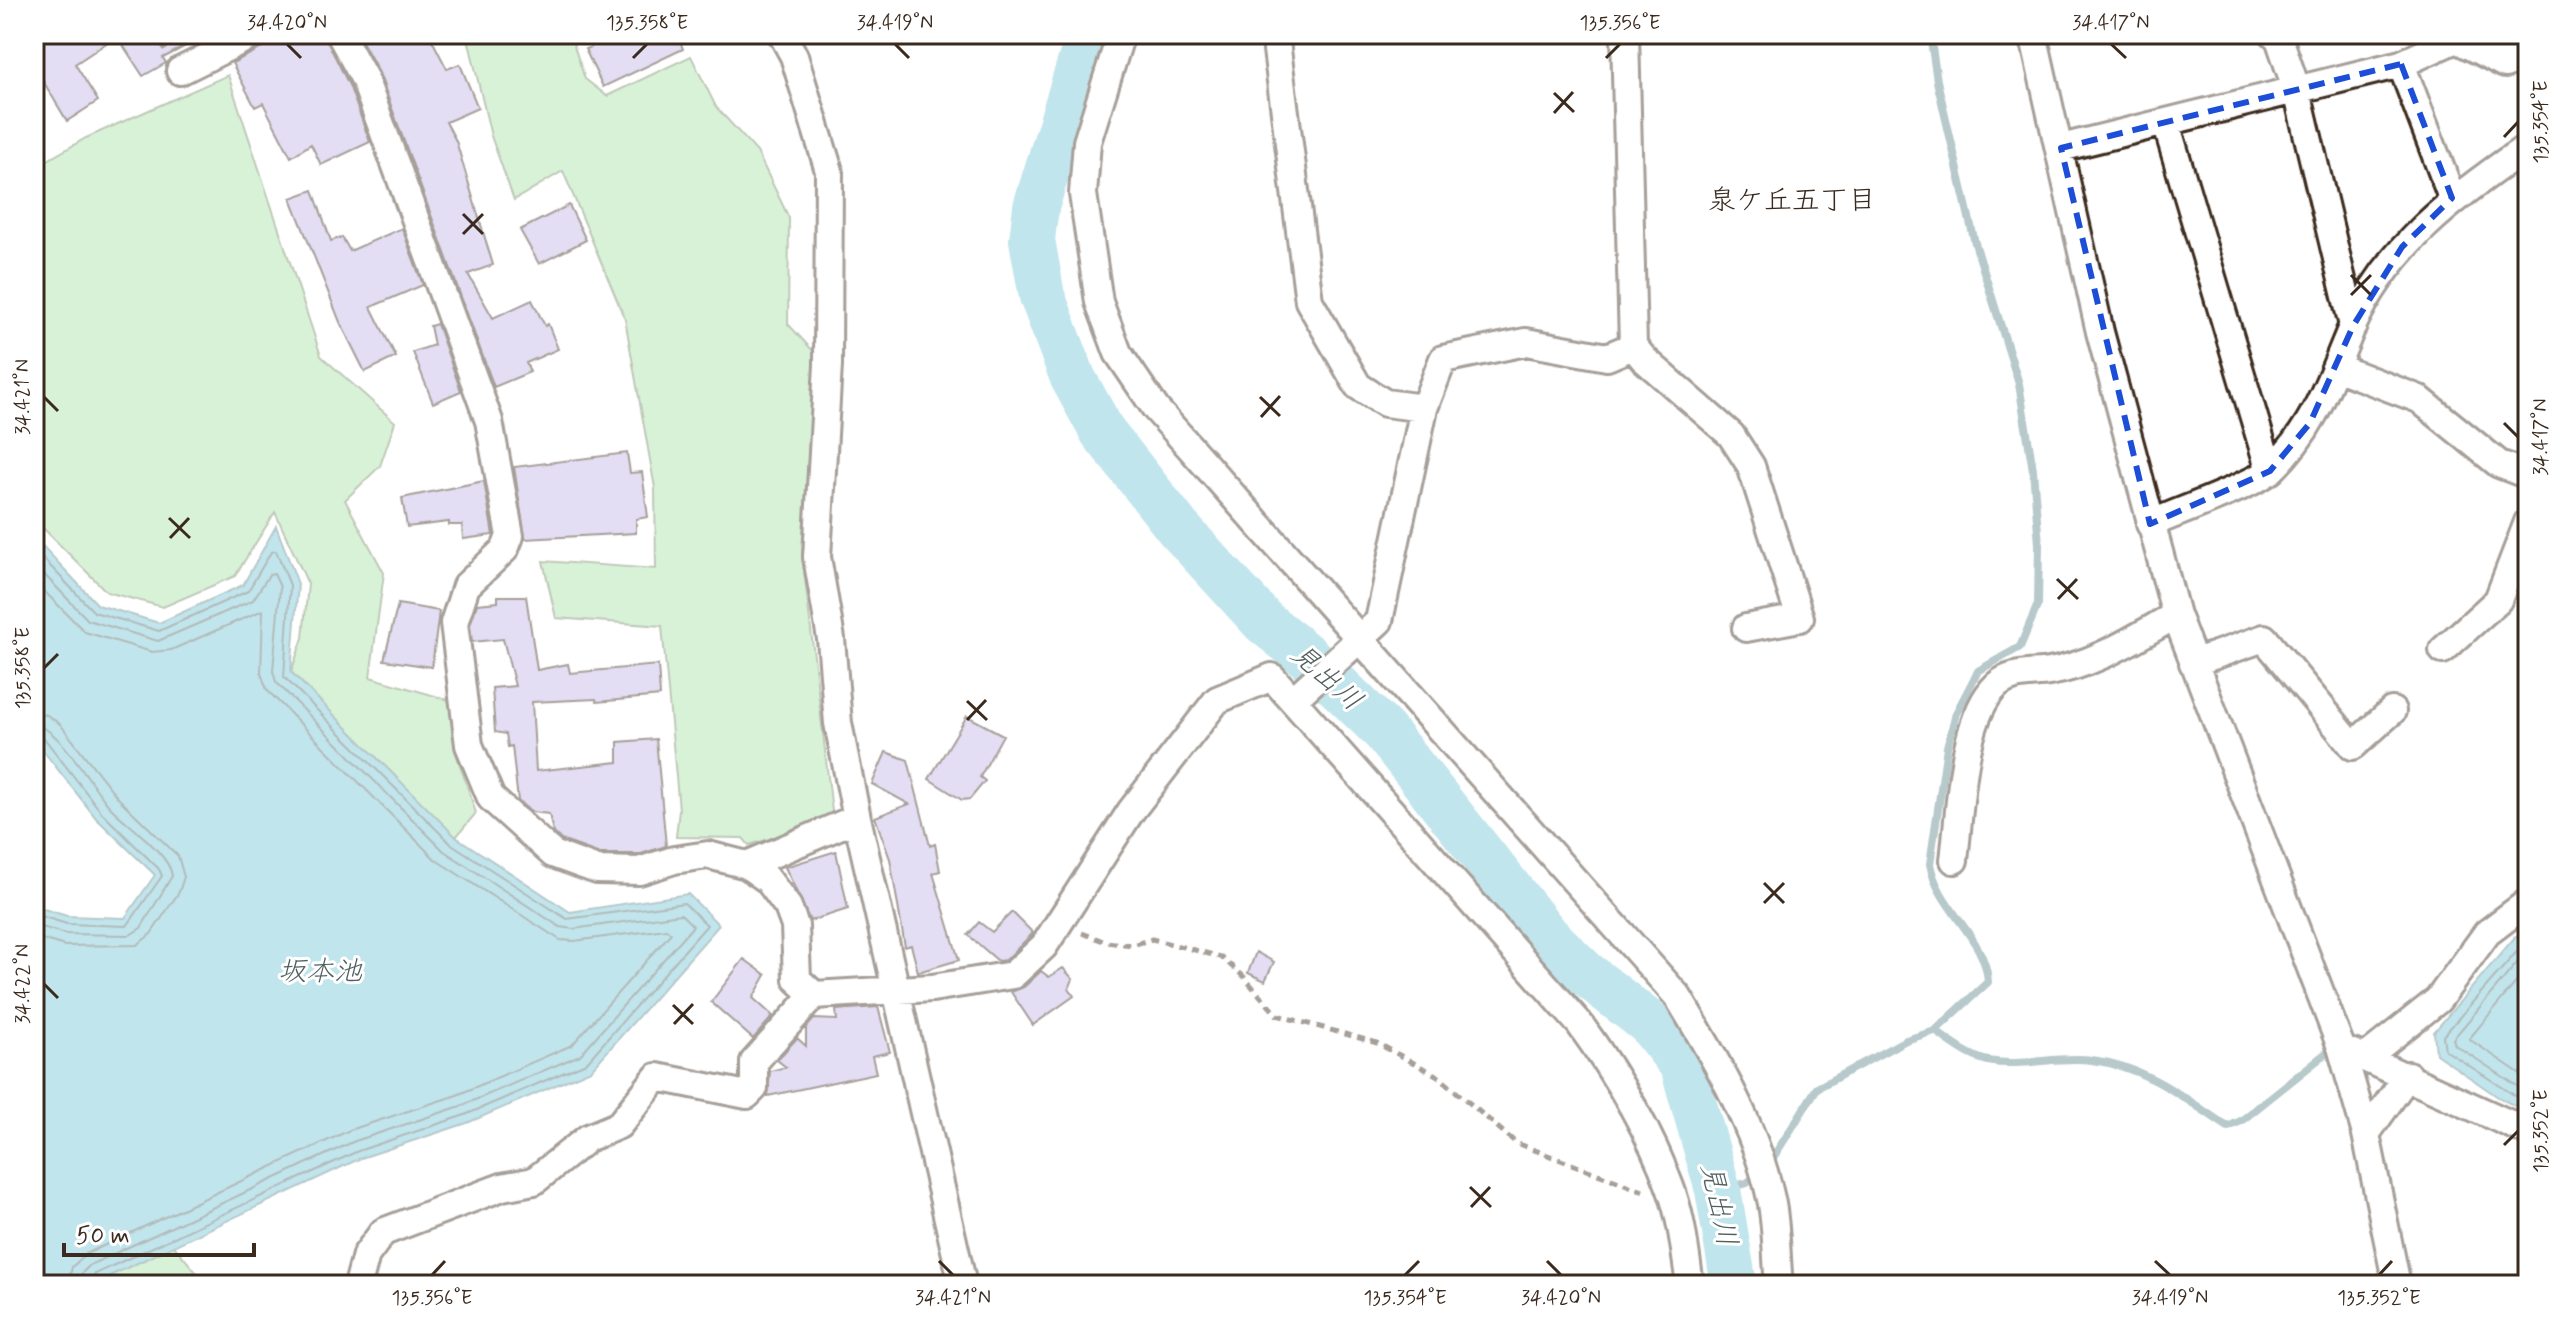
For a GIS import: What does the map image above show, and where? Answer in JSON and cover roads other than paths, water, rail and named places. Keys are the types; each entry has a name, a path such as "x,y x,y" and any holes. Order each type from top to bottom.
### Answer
{"street":[{"path":"180,71 254,34"},
{"path":"340,34 364,78 489,421 510,536 505,549 466,586 454,623 469,745 491,798 553,854 597,870 639,871 674,860 708,855 747,865 768,880 788,907 795,926 797,979 814,995"},
{"path":"782,34 794,56 829,171 828,365 817,557 831,639 838,723 963,1285"},
{"path":"1121,34 1087,142 1083,194 1099,302 1118,353 1156,409 1678,997 1724,1075 1756,1149 1771,1201 1779,1285"},
{"path":"1275,34 1309,301 1358,386 1385,403 1424,408"},
{"path":"1625,34 1633,346 1731,435 1751,466 1800,618 1746,628"},
{"path":"2033,34 2100,332 2176,615 2341,1047 2366,1134 2397,1285"},
{"path":"2274,34 2279,38 2297,91 2353,326"},
{"path":"2061,148 2401,64 2458,37 2505,64 2521,57 2528,47"},
{"path":"2401,64 2452,198"},
{"path":"2166,123 2270,471"},
{"path":"2150,524 2270,471 2310,423 2338,368 2353,326 2402,247 2452,198 2523,150 2528,150"},
{"path":"1294,699 1379,621 1424,408 1443,359 1526,342 1607,357 1633,346"},
{"path":"2338,368 2419,399 2499,464 2528,475"},
{"path":"2443,650 2498,600 2528,522"},
{"path":"1954,860 1970,740 1980,707 1998,684 2017,674 2088,663 2176,615"},
{"path":"2193,663 2264,638 2353,746 2392,711"},
{"path":"358,1285 366,1255 383,1232 502,1187 534,1181 588,1138 619,1125 657,1077 747,1095 754,1088 754,1062 814,995 932,988 1013,975 1044,946 1131,811 1217,700 1272,677 1579,1023 1633,1107 1675,1204 1690,1285"},
{"path":"747,865 857,818"},
{"path":"2365,1058 2438,1000 2487,933 2528,902"},
{"path":"2341,1047 2528,1132"},
{"path":"2366,1134 2408,1075"}],"water":[{"name":"坂本池","path":"276,526 298,584 291,672 456,837 570,912 688,894 719,925 591,1070 467,1123 361,1158 90,1285 34,1285 34,906 67,916 125,918 155,875 96,818 34,739 34,537 98,605 159,623 243,585"},
{"path":"2528,929 2528,1113 2498,1097 2436,1054 2434,1032 2515,937"}],"waterway":[{"name":"見出川","path":"1089,34 1036,207 1032,240 1042,296 1073,378 1102,431 1178,528 1264,622 1308,657 1384,731 1547,936 1584,972 1649,1023 1683,1066 1718,1190 1734,1285"},
{"path":"1769,1164 1817,1088 1906,1040 1935,1031 1988,982 1979,951 1942,895 1930,864 1947,747 1956,713 1978,671 2020,647 2038,604 2039,544 2033,470 2019,384 1975,243 1937,81 1930,34"},
{"path":"1935,1031 1967,1053 1988,1061 2014,1063 2079,1059 2130,1069 2164,1085 2228,1127 2241,1121 2325,1054"},
{"path":"1718,1190 1747,1183 1759,1173"}],"railway":[{"path":"2502,1285 2528,1280"}],"district":[{"name":"泉ケ丘五丁目","path":"1792,201"}]}
